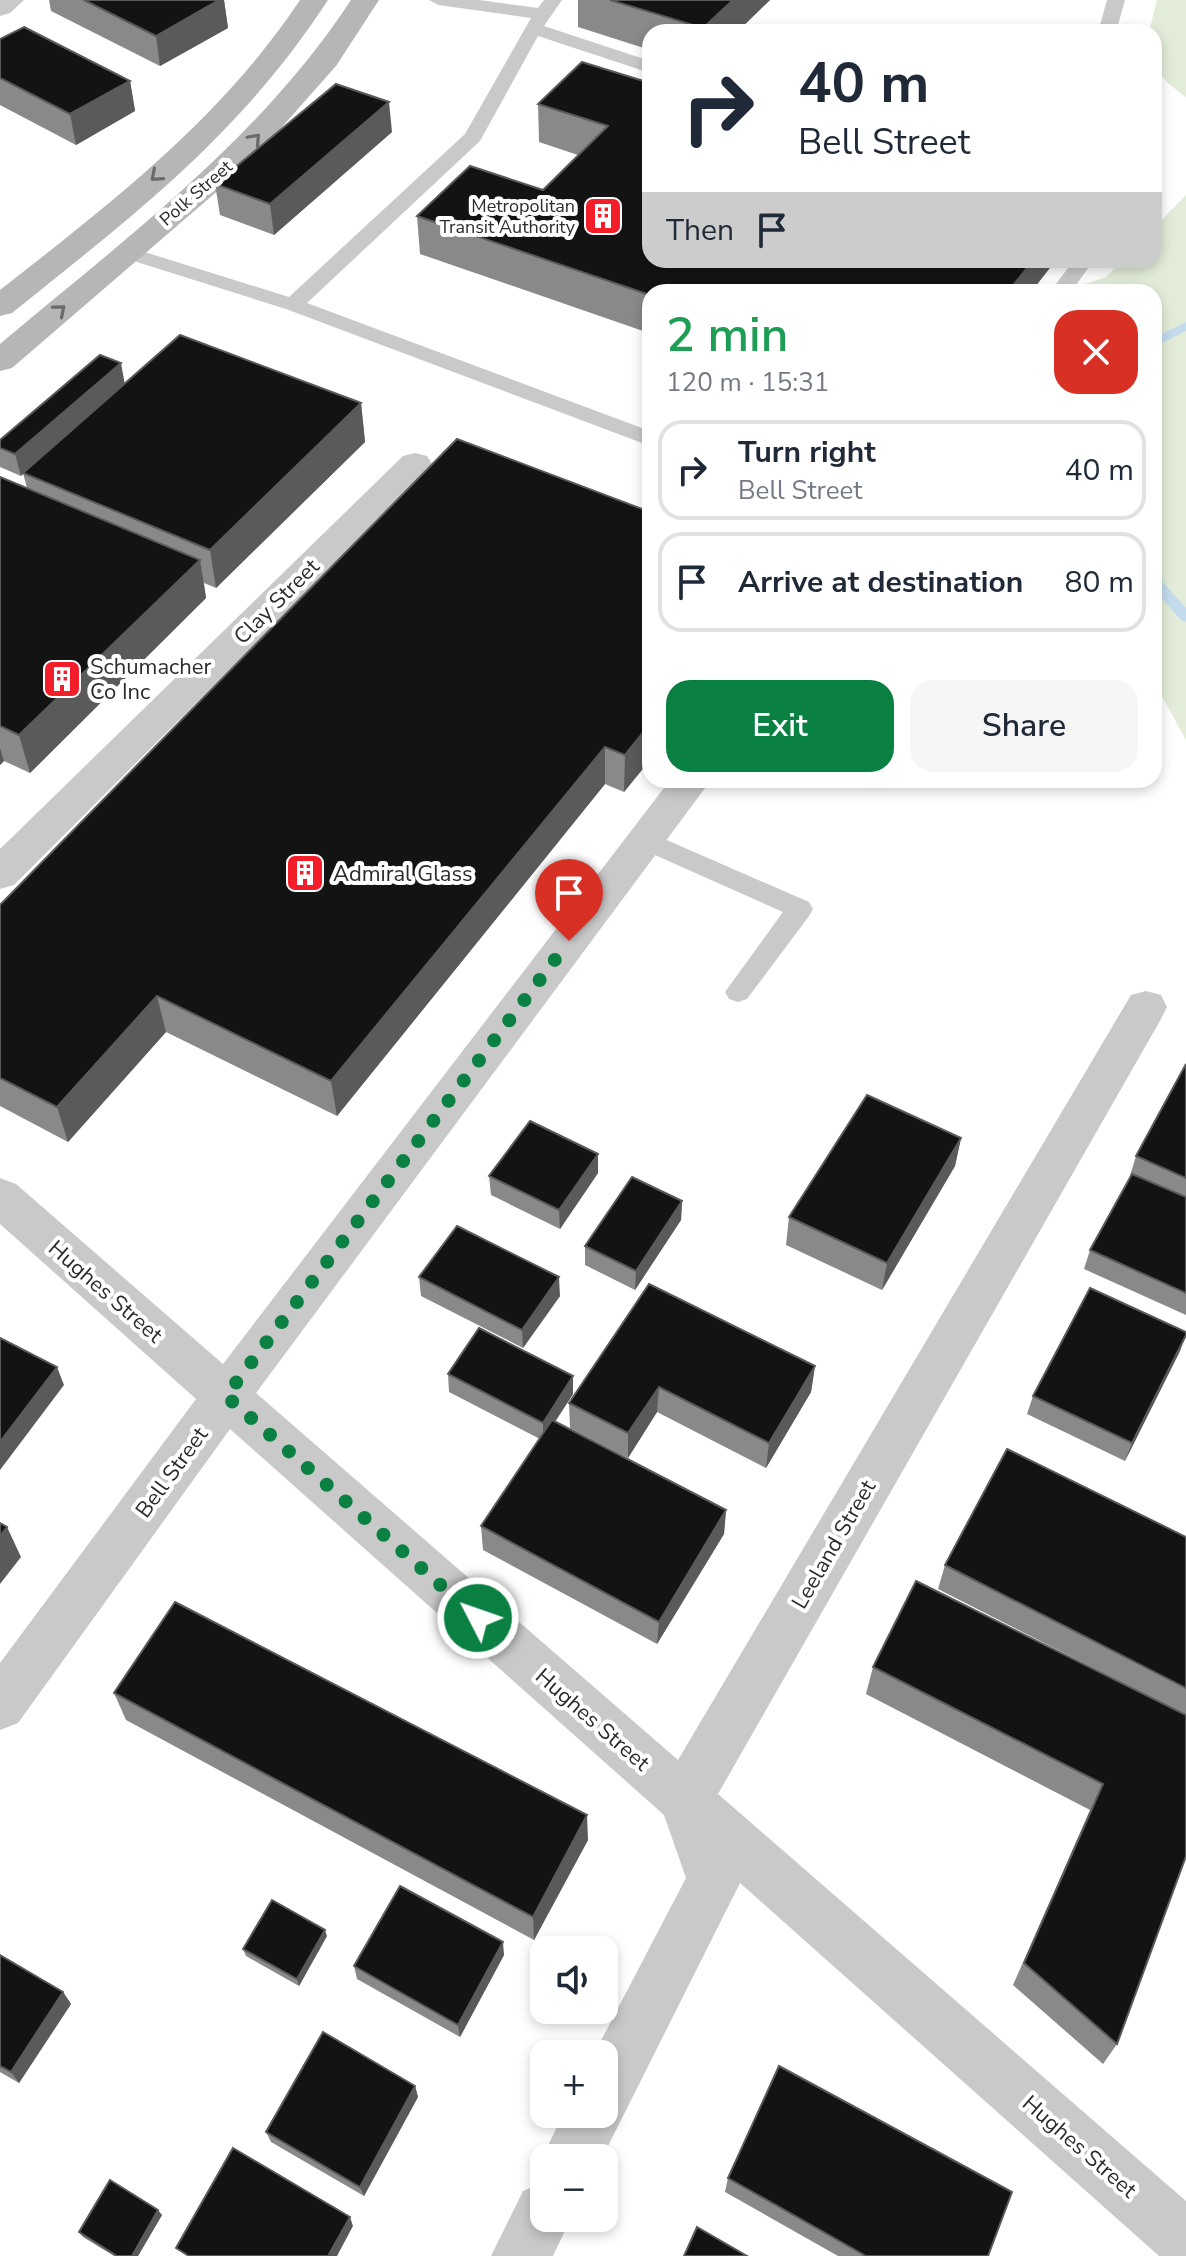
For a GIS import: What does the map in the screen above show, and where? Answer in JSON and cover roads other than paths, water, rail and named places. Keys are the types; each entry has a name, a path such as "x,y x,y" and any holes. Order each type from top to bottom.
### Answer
{"main road":[{"name":"Polk Street","path":"0,306 215,126 273,63 314,0"},
{"name":"Polk Street","path":"0,361 239,157 326,60 365,0"},
{"path":"87,236 128,253"}],"street":[{"path":"0,7 10,0"},
{"name":"Clay Street","path":"0,874 415,464"},
{"name":"Bell Street","path":"0,1705 226,1396 685,788"},
{"name":"Leeland Street","path":"685,1799 1146,1007"},
{"name":"Hughes Street","path":"0,1197 1186,2240"},
{"path":"618,2067 714,1880 685,1799"},
{"path":"521,2256 534,2232"}],"lane":[{"path":"438,0 543,14 642,63"},
{"path":"1109,24 1116,0"},
{"path":"293,305 473,137 543,14"},
{"path":"128,253 293,305 642,436"},
{"path":"646,840 800,909 738,992"}],"waterway":[{"path":"1162,338 1186,326"},
{"path":"1162,590 1186,617"}],"place":[{"name":"Metropolitan Transit Authority","path":"603,216"},
{"name":"Schumacher Co Inc","path":"62,679"},
{"name":"Admiral Glass","path":"305,873"}]}
